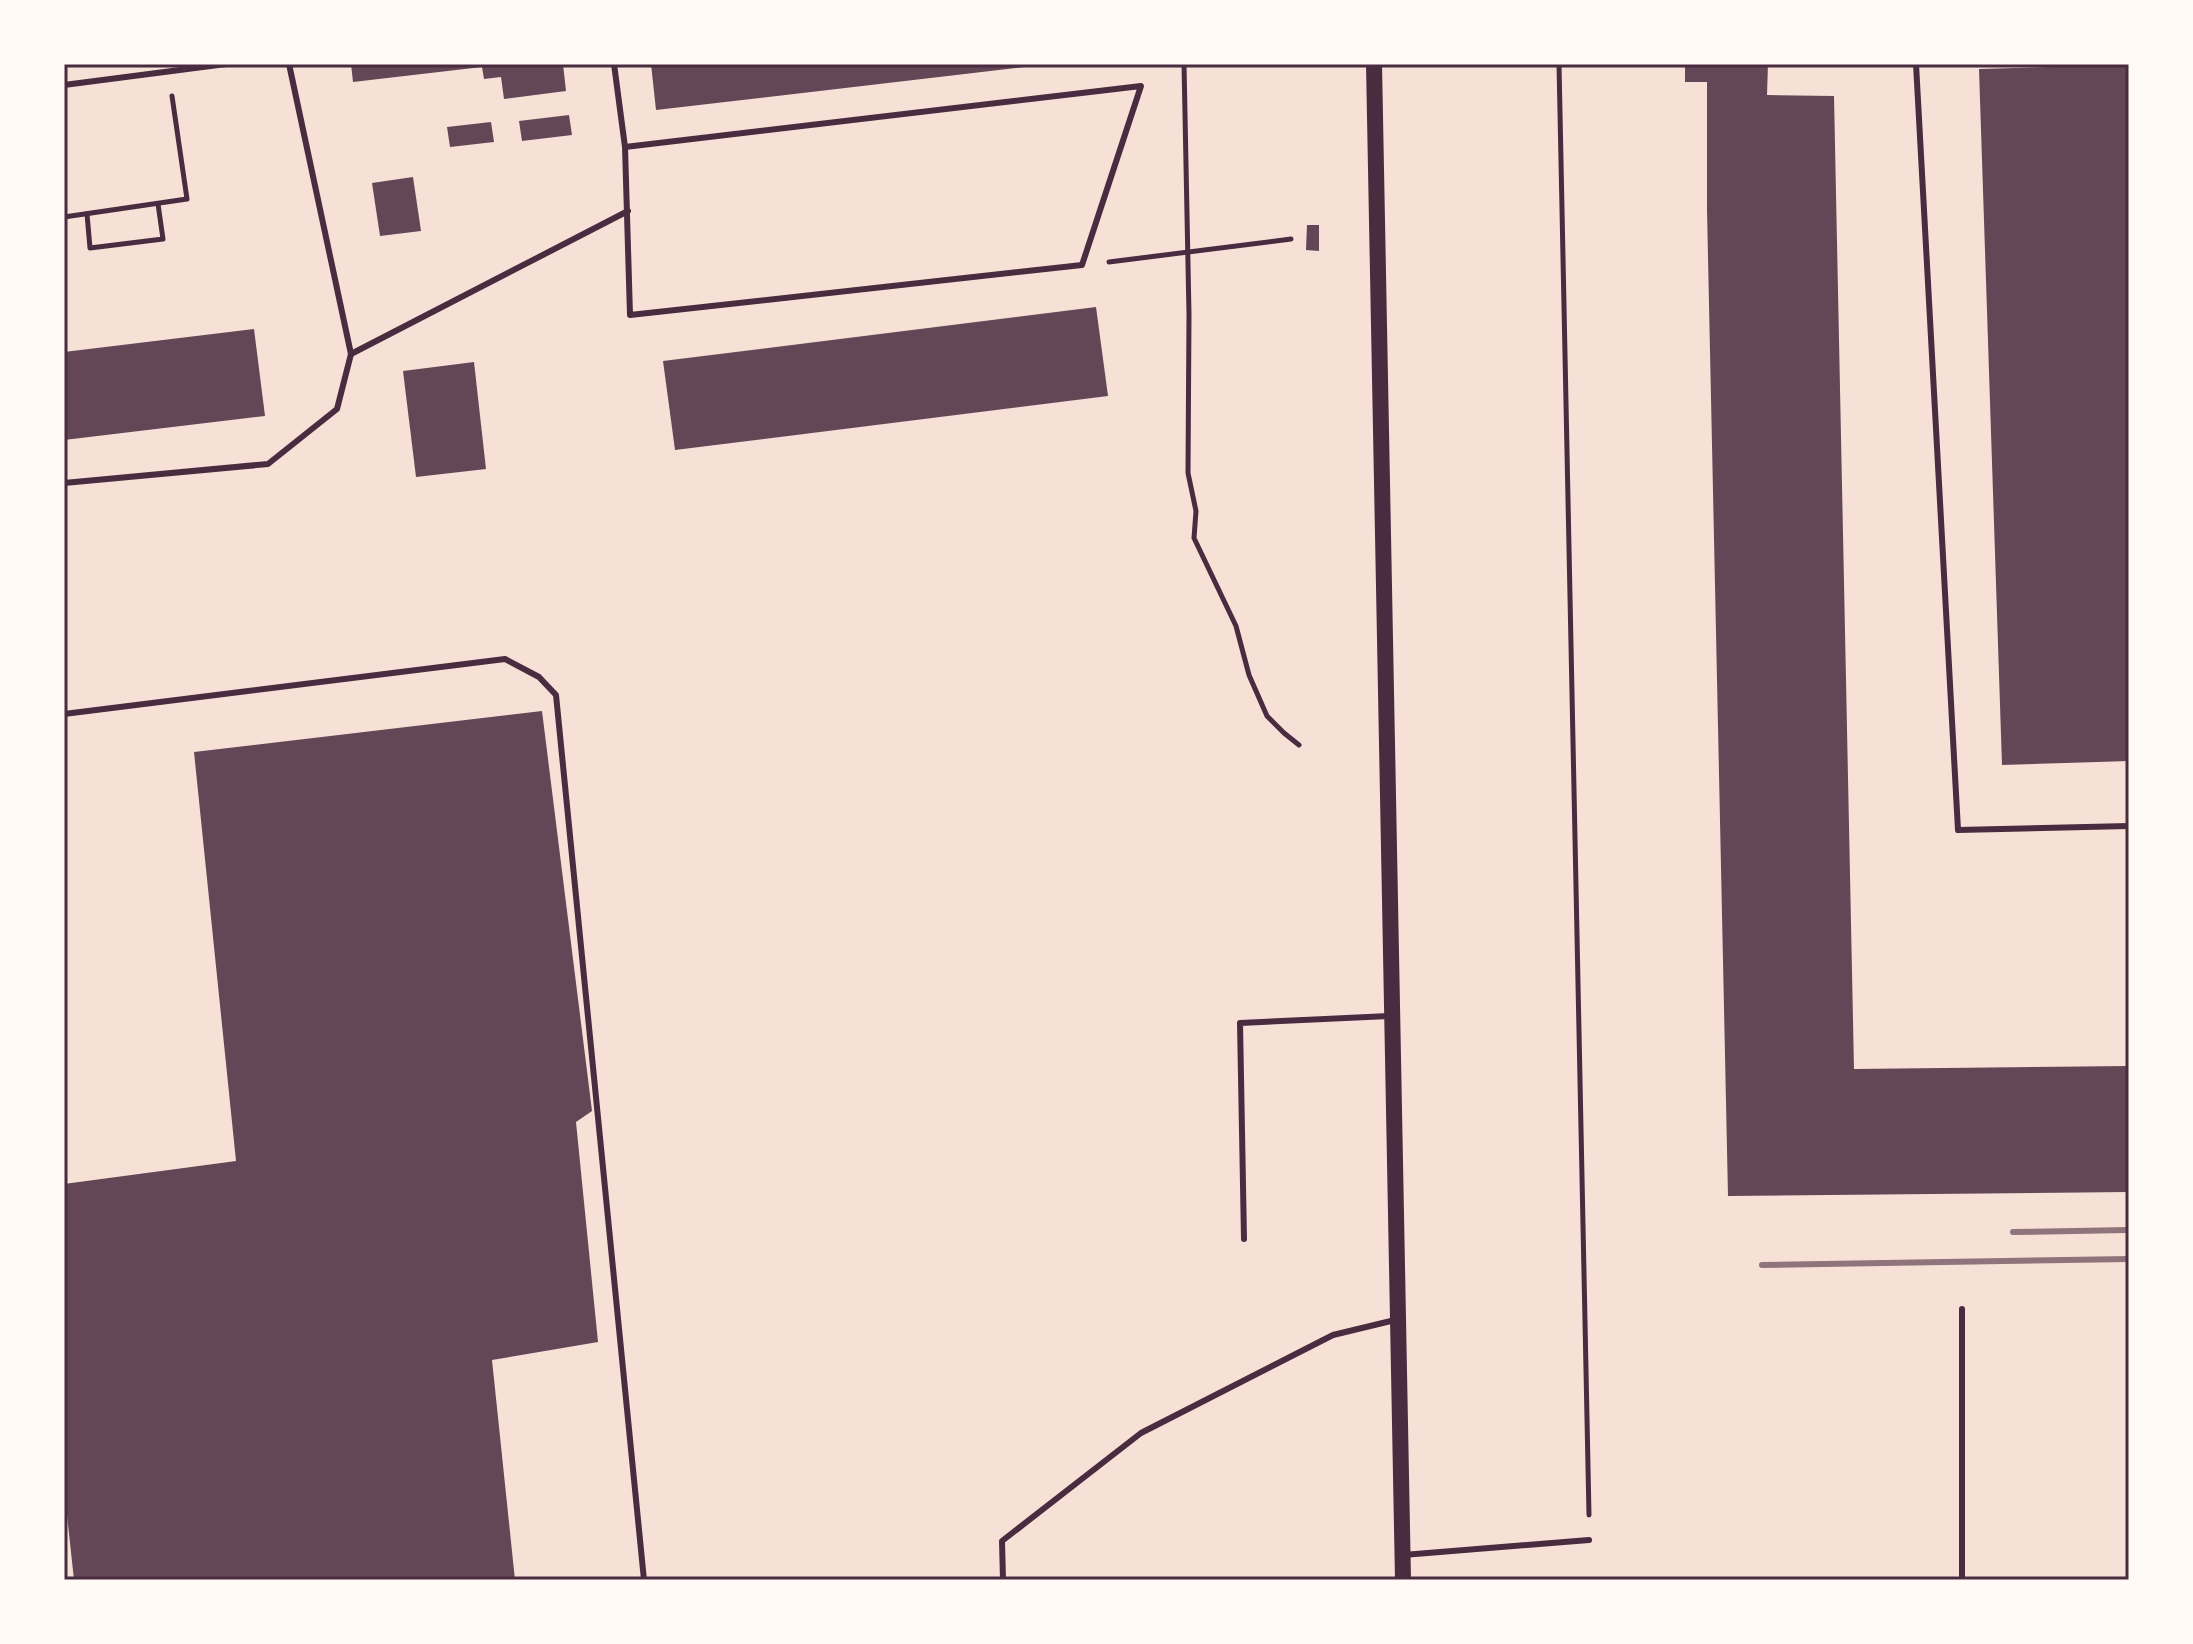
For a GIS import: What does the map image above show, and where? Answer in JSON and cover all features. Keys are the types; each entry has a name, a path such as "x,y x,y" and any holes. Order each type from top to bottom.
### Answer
{"main road":[{"path":"1374,64 1403,1580"}],"lane":[{"path":"64,85 226,64"},
{"path":"64,483 268,464 337,409 351,354 289,64"},
{"path":"614,64 625,147 630,315 1082,265 1141,86 625,147"},
{"path":"1916,64 1958,830 2129,826"},
{"path":"351,354 628,211"},
{"path":"64,714 505,659 539,677 556,695 644,1580"},
{"path":"1244,1239 1240,1023 1393,1016"},
{"path":"1962,1309 1962,1580"},
{"path":"1003,1580 1002,1541 1141,1433 1333,1335 1398,1319"},
{"path":"1403,1555 1589,1540"}],"path":[{"path":"1184,64 1188,473 1196,511 1194,538 1236,626 1257,697 1267,716 1299,745"},
{"path":"1559,64 1589,1540"},
{"path":"64,217 187,199 168,71"},
{"path":"87,214 90,248 163,239 158,204"},
{"path":"1082,265 1291,239"}],"building":[{"path":"351,64 563,64 566,91 504,99 501,77 484,79 482,67 353,82"},
{"path":"651,64 1033,64 1033,66 656,110"},
{"path":"1685,64 1768,64 1767,95 1834,96 1854,1069 2129,1066 2129,1192 1728,1196 1707,210 1707,82 1685,82"},
{"path":"2129,65 2129,761 2002,765 1979,69"},
{"path":"569,115 572,135 522,141 519,121"},
{"path":"491,122 494,142 450,147 447,127"},
{"path":"413,177 421,231 380,236 372,183"},
{"path":"1307,225 1319,225 1319,251 1306,250"},
{"path":"1096,307 1108,396 675,450 663,361"},
{"path":"254,329 265,416 64,440 64,352"},
{"path":"474,362 486,469 416,477 403,371"},
{"path":"542,711 592,1111 576,1122 598,1342 492,1360 515,1580 74,1580 64,1487 64,1184 236,1161 194,752"}],"railway":[{"path":"2013,1232 2129,1230"},
{"path":"1762,1265 2129,1259"}]}
